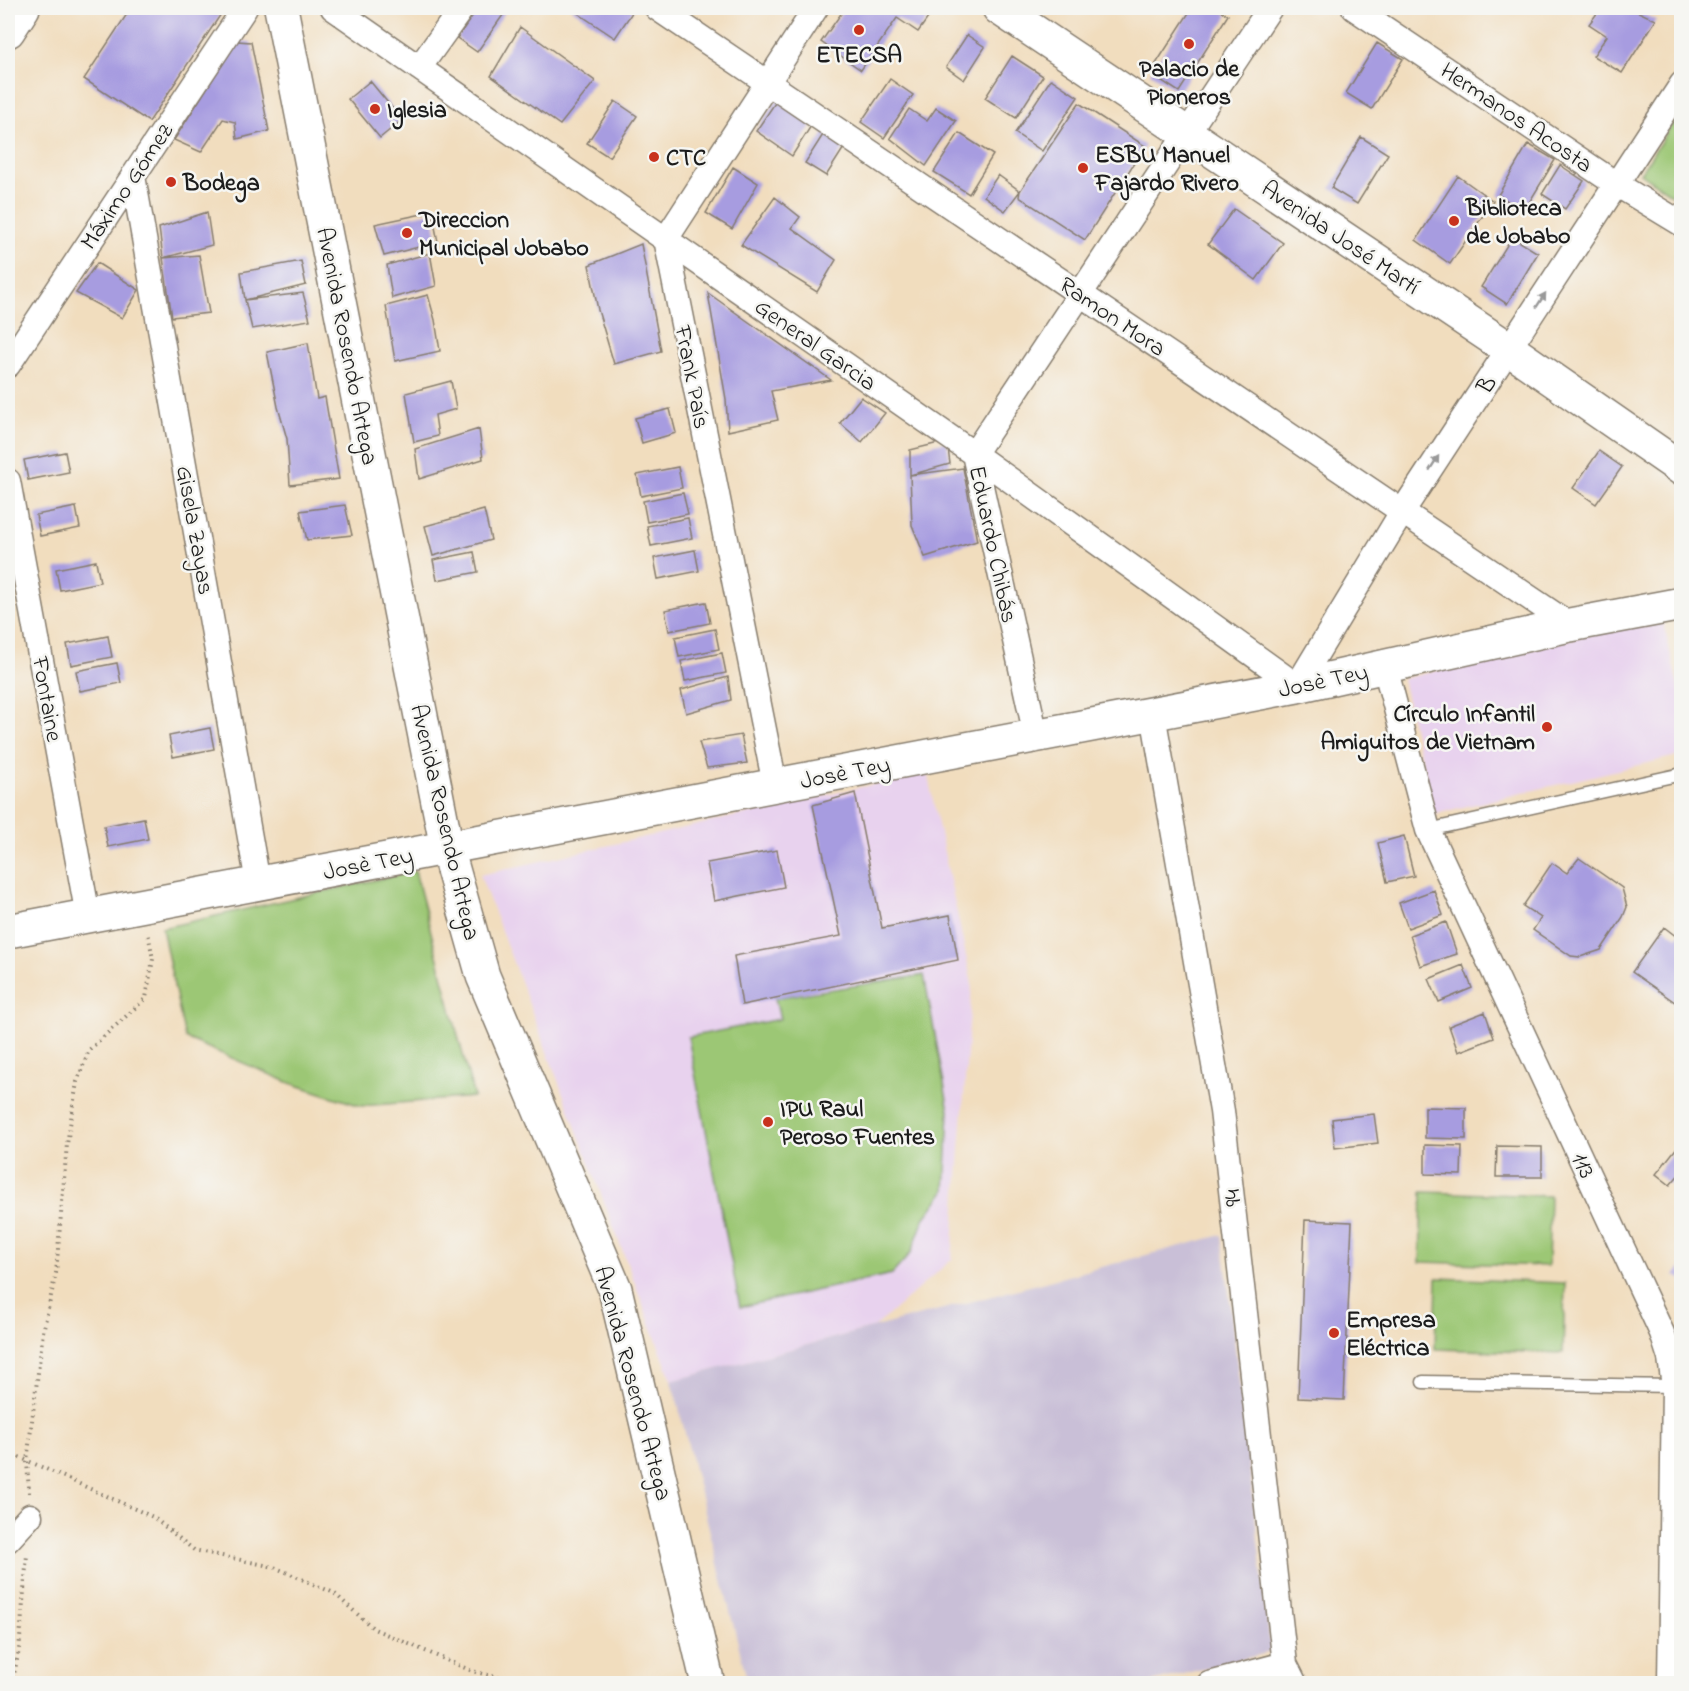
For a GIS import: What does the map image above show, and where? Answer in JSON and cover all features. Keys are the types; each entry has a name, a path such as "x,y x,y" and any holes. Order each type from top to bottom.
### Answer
{"main road":[{"path":"8,31 23,8"},
{"name":"Avenida Rosendo Artega","path":"281,8 447,848 483,976 615,1289 708,1683"},
{"name":"Avenida José Martí","path":"999,8 1509,349 1682,469"},
{"name":"Josè Tey","path":"8,931 1297,686 1570,625 1682,604"}],"street":[{"name":"Máximo Gómez","path":"8,365 245,8"},
{"name":"General Garcia","path":"333,8 974,454 1297,686"},
{"path":"419,68 462,8"},
{"name":"Ramon Mora","path":"657,8 1570,625"},
{"path":"666,239 816,8"},
{"name":"Eduardo Chibás","path":"1036,736 974,454 1270,8"},
{"name":"Hermanos Acosta","path":"1354,8 1616,184 1682,224"},
{"name":"B","path":"1297,686 1402,512 1682,84"},
{"name":"Gisela Zayas","path":"133,176 258,884"},
{"name":"Frank País","path":"666,239 775,785"},
{"name":"Fontaine","path":"8,481 88,916"},
{"name":"113","path":"1385,667 1428,830 1662,1333 1670,1358 1674,1386 1670,1683"},
{"name":"94","path":"1153,714 1222,1111 1290,1673"},
{"path":"8,1540 30,1516"},
{"path":"1209,1683 1290,1673"}],"lane":[{"path":"1428,830 1682,774"},
{"path":"1423,1382 1674,1386"}],"path":[{"path":"12,1683 19,1650 30,1516 27,1461 43,1332 56,1273 67,1144 77,1082 89,1050 146,998 153,959 144,906"},
{"path":"8,1452 153,1516 194,1550 274,1567 334,1593 374,1629 472,1671 524,1683"}],"shaded area":[{"name":"Círculo Infantil Amiguitos de Vietnam","path":"1662,617 1681,698 1681,755 1434,814 1402,679"},
{"name":"IPU Raul Peroso Fuentes","path":"927,772 972,984 952,1259 875,1327 672,1381 480,875"},
{"path":"1222,1235 1271,1652 1147,1683 748,1683 672,1381"}],"green space":[{"path":"1681,111 1681,201 1640,173"},
{"path":"415,871 474,1097 361,1106 290,1083 185,1038 162,928"},
{"path":"924,975 949,1111 945,1191 924,1219 911,1253 892,1274 740,1307 688,1037 780,1019 775,998"},
{"path":"1422,1192 1550,1196 1548,1266 1420,1262"},
{"path":"1437,1278 1565,1283 1563,1353 1435,1349"}],"building":[{"path":"131,8 225,8 149,122 84,79"},
{"path":"478,8 508,8 477,52 457,38"},
{"path":"570,8 635,8 615,38"},
{"name":"ETECSA","path":"845,8 935,8 918,32 897,18 861,70 821,42"},
{"name":"Palacio de Pioneros","path":"1192,8 1216,8 1228,15 1179,92 1150,73"},
{"path":"1601,8 1630,8 1656,20 1622,73 1593,56 1607,36 1589,24"},
{"path":"520,27 595,81 560,125 491,76"},
{"path":"967,35 985,47 964,80 946,67"},
{"path":"237,41 251,42 269,131 237,139 235,122 223,119 201,152 174,140"},
{"path":"1377,43 1403,59 1372,109 1346,93"},
{"path":"1012,56 1043,76 1016,118 985,98"},
{"path":"890,79 913,95 884,138 861,122"},
{"path":"1051,79 1078,97 1042,151 1015,133"},
{"name":"Iglesia","path":"370,81 402,120 380,138 348,99"},
{"path":"779,97 816,118 792,156 756,131"},
{"path":"615,101 637,116 609,157 587,143"},
{"name":"ESBU Manuel Fajardo Rivero","path":"1079,103 1145,146 1085,240 1019,197 1020,191"},
{"path":"936,108 956,121 926,166 890,138 909,109 927,121"},
{"path":"826,130 847,143 826,176 805,163"},
{"path":"959,133 993,155 969,194 934,172"},
{"path":"1361,137 1388,154 1357,204 1331,188"},
{"path":"1528,144 1555,160 1524,211 1498,195"},
{"path":"1560,165 1584,181 1565,209 1542,194"},
{"path":"733,167 758,183 732,229 706,213"},
{"path":"998,175 1020,191 1005,211 984,196"},
{"name":"Biblioteca de Jobabo","path":"1458,176 1493,201 1450,264 1416,240"},
{"path":"775,197 800,217 792,228 836,260 817,292 741,245"},
{"path":"1234,209 1283,243 1256,280 1208,244"},
{"path":"207,212 212,245 163,258 159,228"},
{"name":"Direccion Municipal Jobabo","path":"432,212 438,242 384,256 375,224"},
{"path":"1512,237 1538,253 1507,304 1481,287"},
{"path":"641,244 661,351 614,364 598,310 589,265"},
{"path":"430,253 436,286 392,298 387,265"},
{"path":"199,255 209,313 172,317 163,258"},
{"path":"301,261 306,285 245,300 241,272"},
{"path":"97,263 139,290 122,318 76,293"},
{"path":"303,293 310,320 252,329 245,300"},
{"path":"708,293 831,380 771,391 778,420 728,431 726,399"},
{"path":"428,295 440,351 395,361 386,306"},
{"path":"308,343 317,399 325,397 339,479 290,485 287,439 267,352"},
{"path":"451,381 456,409 435,415 438,436 414,442 406,393"},
{"path":"861,397 885,413 862,442 840,423"},
{"path":"670,409 676,433 642,443 635,418"},
{"path":"479,429 483,459 419,479 415,449"},
{"path":"947,441 950,464 910,475 910,450"},
{"path":"1599,451 1622,467 1596,504 1573,488"},
{"path":"65,452 69,472 28,480 24,460"},
{"path":"678,467 682,488 641,496 637,475"},
{"path":"963,468 977,541 925,557 912,525 910,475"},
{"path":"683,493 688,514 647,522 643,501"},
{"path":"345,505 352,535 307,540 300,511"},
{"path":"76,507 80,528 40,536 36,515"},
{"path":"484,510 491,540 433,556 425,526"},
{"path":"688,518 692,538 651,546 647,526"},
{"path":"695,550 699,571 658,579 654,558"},
{"path":"474,552 478,572 437,580 433,560"},
{"path":"96,561 100,582 60,590 56,569"},
{"path":"706,602 710,623 669,631 665,610"},
{"path":"715,629 719,649 679,657 675,637"},
{"path":"108,636 112,657 71,665 67,644"},
{"path":"722,653 726,673 685,681 681,661"},
{"path":"117,663 121,683 80,691 76,671"},
{"path":"728,677 731,700 686,713 681,690"},
{"path":"210,728 214,749 173,757 169,736"},
{"path":"741,735 747,763 707,768 699,742"},
{"path":"855,793 882,928 950,915 958,960 742,1005 734,956 841,936 813,805"},
{"path":"144,818 148,839 108,847 104,826"},
{"path":"1404,836 1414,876 1387,882 1378,843"},
{"path":"777,850 784,887 714,901 707,863"},
{"path":"1579,858 1622,888 1627,907 1601,950 1580,957 1571,956 1533,930 1541,918 1523,906 1552,863 1567,873"},
{"path":"1434,890 1443,915 1408,928 1399,903"},
{"path":"1446,922 1457,954 1420,966 1410,935"},
{"path":"1664,927 1677,937 1682,930 1682,1007 1632,972"},
{"path":"1463,965 1472,988 1439,1002 1429,979"},
{"path":"1485,1012 1494,1038 1458,1052 1449,1026"},
{"path":"1425,1107 1466,1108 1466,1139 1425,1138"},
{"path":"1374,1114 1378,1143 1335,1148 1332,1119"},
{"path":"1682,1141 1682,1171 1670,1185 1656,1174"},
{"path":"1425,1145 1462,1146 1461,1175 1425,1174"},
{"path":"1497,1146 1542,1147 1542,1177 1496,1177"},
{"path":"1305,1220 1352,1222 1344,1400 1298,1398"},
{"path":"1682,1266 1682,1280 1675,1275"}],"place":[{"name":"ETECSA","path":"859,30"},
{"name":"Palacio de Pioneros","path":"1189,44"},
{"name":"Iglesia","path":"375,109"},
{"name":"CTC","path":"654,157"},
{"name":"ESBU Manuel Fajardo Rivero","path":"1083,168"},
{"name":"Bodega","path":"171,182"},
{"name":"Biblioteca de Jobabo","path":"1454,221"},
{"name":"Direccion Municipal Jobabo","path":"407,233"},
{"name":"Círculo Infantil Amiguitos de Vietnam","path":"1547,727"},
{"name":"IPU Raul Peroso Fuentes","path":"768,1122"},
{"name":"Empresa Eléctrica","path":"1334,1333"}]}
